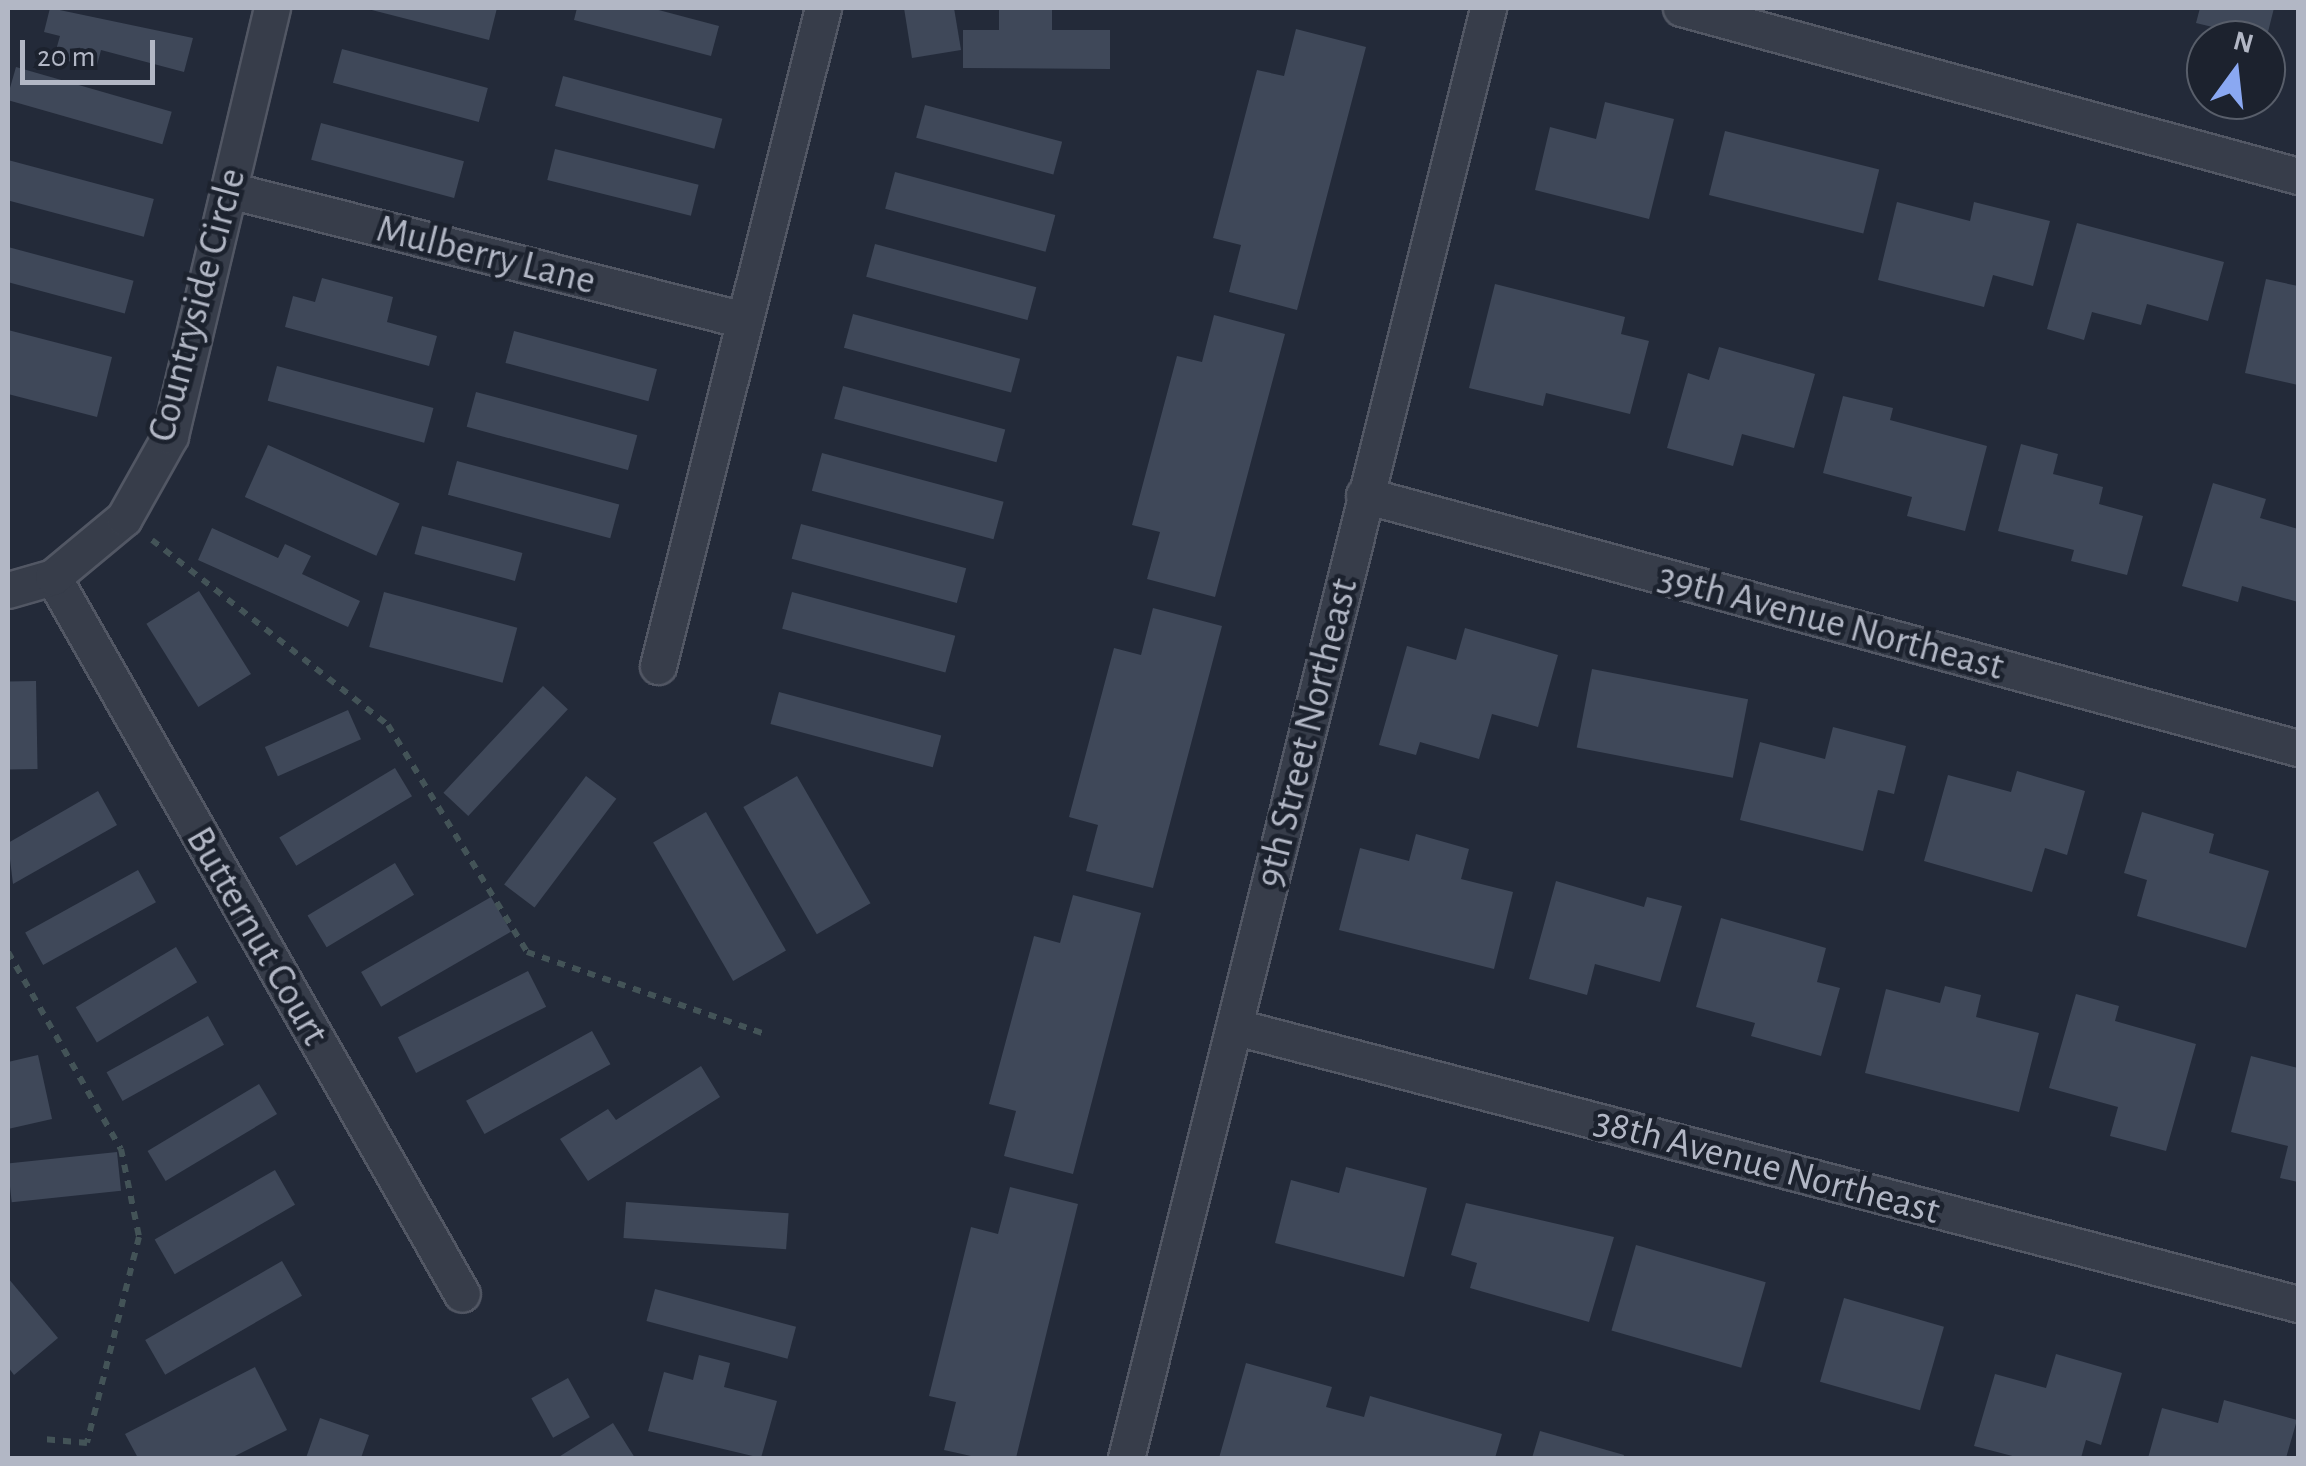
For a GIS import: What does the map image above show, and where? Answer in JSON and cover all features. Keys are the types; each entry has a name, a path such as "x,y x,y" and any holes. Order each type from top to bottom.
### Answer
{"street":[{"name":"Countryside Circle","path":"8,590 53,577 124,518 170,436 272,8"},
{"path":"658,666 823,8"},
{"name":"9th Street Northeast","path":"1126,1458 1488,8"},
{"path":"1682,8 2298,176"},
{"name":"Mulberry Lane","path":"228,190 744,320"},
{"name":"39th Avenue Northeast","path":"1364,495 2298,748"},
{"name":"Butternut Court","path":"53,577 462,1294"},
{"name":"38th Avenue Northeast","path":"1236,1027 2298,1304"}],"path":[{"path":"124,518 388,725 527,952 768,1035"},
{"path":"8,952 122,1150 139,1237 87,1443 43,1439"}],"building":[{"path":"50,8 193,38 184,72 101,50 96,69 54,57 60,36 44,32"},
{"path":"364,8 497,8 489,40"},
{"path":"577,8 651,8 719,26 711,56 574,20"},
{"path":"904,8 954,8 961,50 912,58"},
{"path":"999,8 1052,8 1052,30 1110,30 1110,69 963,68 963,30 999,30"},
{"path":"2200,8 2274,8 2271,20 2197,20"},
{"path":"1296,29 1366,47 1297,310 1229,292 1241,245 1213,238 1257,70 1284,76"},
{"path":"342,49 488,88 479,122 333,83"},
{"path":"16,67 172,112 162,144 8,100"},
{"path":"563,76 722,119 714,149 555,106"},
{"path":"1605,102 1674,119 1649,219 1535,190 1550,127 1596,139"},
{"path":"925,105 1062,142 1053,175 916,138"},
{"path":"321,123 464,161 454,198 311,160"},
{"path":"1725,131 1879,169 1863,234 1709,195"},
{"path":"555,149 699,185 691,216 547,180"},
{"path":"8,160 154,199 144,237 8,200"},
{"path":"895,172 1055,215 1046,252 885,209"},
{"path":"1897,202 1970,221 1974,202 2050,221 2033,286 1993,275 1984,307 1878,280"},
{"path":"2077,223 2224,262 2208,321 2147,304 2141,325 2092,312 2084,340 2047,329"},
{"path":"875,244 1036,287 1028,320 866,277"},
{"path":"8,247 134,281 125,313 8,282"},
{"path":"322,278 393,297 387,322 437,336 429,366 285,327 293,296 315,302"},
{"path":"2266,279 2298,286 2298,385 2245,373"},
{"path":"1495,284 1625,317 1621,334 1649,341 1630,414 1546,393 1543,406 1469,388"},
{"path":"853,314 1020,359 1011,393 844,348"},
{"path":"1214,315 1285,334 1215,597 1147,579 1160,532 1132,525 1177,356 1202,362"},
{"path":"8,330 112,357 97,417 8,394"},
{"path":"514,331 657,369 648,401 505,363"},
{"path":"1719,347 1815,374 1794,448 1742,434 1733,466 1667,448 1688,373 1709,380"},
{"path":"277,366 433,408 424,443 268,401"},
{"path":"843,386 1005,429 996,462 834,419"},
{"path":"476,392 637,435 628,470 467,427"},
{"path":"1843,396 1893,408 1890,420 1987,446 1965,531 1907,516 1912,497 1823,473"},
{"path":"2021,444 2058,454 2053,474 2103,487 2099,504 2143,516 2127,575 2071,561 2074,550 1998,531"},
{"path":"268,445 400,504 376,556 245,497"},
{"path":"822,453 1004,502 994,539 812,491"},
{"path":"457,461 619,504 610,538 448,495"},
{"path":"2213,483 2266,499 2260,518 2298,529 2298,602 2242,586 2238,602 2182,586"},
{"path":"801,524 966,568 957,603 792,559"},
{"path":"422,526 522,553 515,581 414,554"},
{"path":"212,528 278,558 285,544 311,556 302,574 360,601 348,627 198,560"},
{"path":"199,591 251,674 198,707 146,624"},
{"path":"384,592 517,628 503,683 369,647"},
{"path":"792,592 955,636 945,672 782,629"},
{"path":"1153,608 1222,626 1153,888 1086,871 1098,825 1069,817 1114,648 1141,655"},
{"path":"1465,628 1558,655 1538,727 1492,714 1479,759 1420,742 1416,755 1379,745 1407,646 1456,660"},
{"path":"1592,669 1748,699 1733,778 1577,748"},
{"path":"8,681 36,681 38,769 10,769"},
{"path":"543,686 568,709 468,816 443,793"},
{"path":"779,692 941,735 933,767 770,724"},
{"path":"348,710 361,739 278,776 265,747"},
{"path":"1833,727 1906,746 1894,794 1878,790 1863,851 1740,820 1760,742 1825,759"},
{"path":"395,768 412,796 296,866 279,838"},
{"path":"2017,771 2085,791 2067,855 2045,848 2032,892 1924,861 1948,775 2011,792"},
{"path":"586,776 616,799 535,907 504,885"},
{"path":"797,776 870,903 817,934 743,807"},
{"path":"98,791 117,825 13,884 8,843"},
{"path":"706,812 786,951 733,981 653,842"},
{"path":"2142,812 2214,834 2209,853 2269,871 2246,948 2137,916 2147,880 2124,873"},
{"path":"1416,834 1469,849 1461,879 1513,892 1494,969 1339,930 1360,848 1409,861"},
{"path":"395,863 414,895 327,947 308,916"},
{"path":"138,870 156,902 43,965 25,933"},
{"path":"1556,881 1644,907 1647,897 1682,906 1660,982 1595,964 1587,995 1529,979"},
{"path":"1073,895 1141,913 1073,1174 1004,1156 1016,1111 989,1104 1034,936 1060,943"},
{"path":"491,897 511,932 381,1007 361,972"},
{"path":"1721,918 1826,948 1817,982 1840,988 1821,1056 1751,1036 1755,1023 1696,1007"},
{"path":"176,947 197,982 97,1042 76,1007"},
{"path":"528,971 546,1007 416,1073 398,1037"},
{"path":"1945,986 1981,995 1976,1017 2039,1033 2019,1112 1865,1073 1886,989 1940,1003"},
{"path":"2076,994 2119,1006 2115,1021 2196,1044 2166,1151 2110,1136 2118,1107 2049,1088"},
{"path":"208,1016 224,1045 123,1101 107,1072"},
{"path":"592,1031 610,1064 484,1134 466,1101"},
{"path":"38,1055 52,1119 8,1129 8,1062"},
{"path":"2251,1056 2298,1068 2298,1182 2280,1178 2288,1146 2231,1132"},
{"path":"701,1066 720,1097 588,1181 560,1139 608,1109 616,1120"},
{"path":"259,1084 277,1114 166,1181 148,1151"},
{"path":"117,1152 121,1191 12,1202 8,1163"},
{"path":"1346,1167 1427,1188 1404,1277 1275,1243 1291,1180 1339,1193"},
{"path":"275,1170 295,1205 175,1274 155,1240"},
{"path":"1010,1187 1078,1204 1016,1458 980,1458 944,1450 956,1402 929,1396 971,1227 998,1234"},
{"path":"626,1202 789,1213 786,1249 623,1238"},
{"path":"1466,1203 1614,1237 1589,1322 1470,1288 1477,1263 1451,1255"},
{"path":"1636,1245 1766,1282 1741,1368 1611,1331"},
{"path":"282,1261 302,1296 165,1375 145,1340"},
{"path":"8,1278 58,1338 14,1375 8,1367"},
{"path":"655,1289 796,1327 787,1359 646,1321"},
{"path":"1844,1298 1944,1327 1920,1410 1820,1382"},
{"path":"2056,1354 2122,1373 2101,1445 2086,1440 2081,1458 2020,1458 1974,1446 1995,1374 2046,1388"},
{"path":"699,1355 730,1363 724,1387 777,1401 761,1458 648,1431 664,1372 693,1380"},
{"path":"1246,1363 1332,1387 1326,1407 1364,1417 1370,1396 1502,1434 1495,1458 1219,1458"},
{"path":"255,1367 287,1430 231,1458 138,1458 125,1434"},
{"path":"568,1378 590,1417 553,1438 531,1398"},
{"path":"2224,1400 2297,1420 2286,1458 2148,1458 2162,1408 2218,1423"},
{"path":"320,1418 369,1435 361,1458 306,1458"},
{"path":"613,1423 635,1458 557,1458"},
{"path":"1540,1431 1624,1455 1532,1458"}]}
